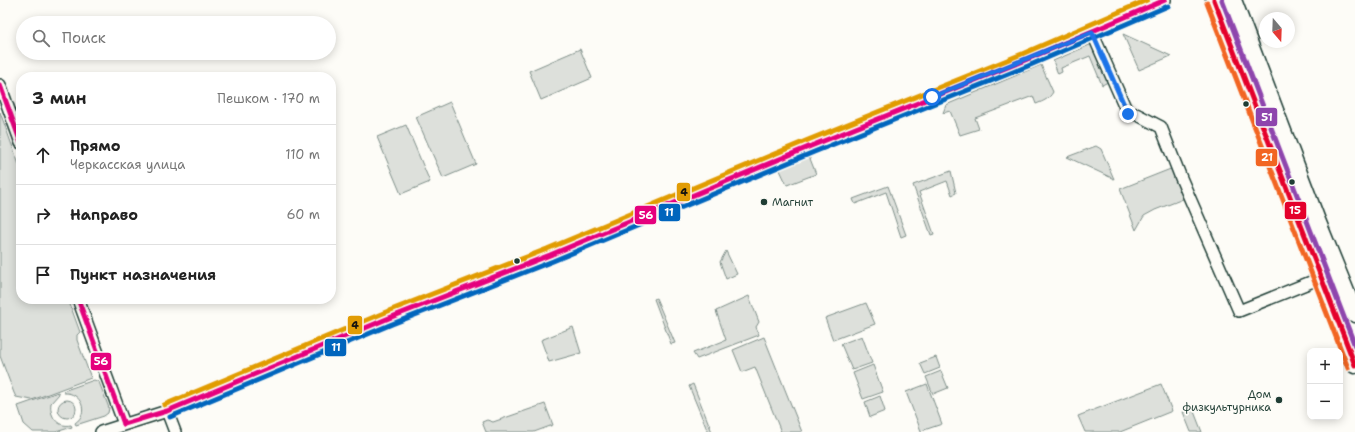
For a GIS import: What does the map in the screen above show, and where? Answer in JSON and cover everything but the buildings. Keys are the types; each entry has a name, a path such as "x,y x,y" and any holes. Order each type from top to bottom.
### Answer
{"street":[{"path":"101,432 167,411 389,318 557,252 811,146 1092,32 1165,0"},
{"path":"1214,0 1355,365"},
{"path":"1233,0 1355,314"},
{"path":"1092,32 1128,114 1136,114 1161,127 1183,184 1239,311 1338,271"},
{"path":"0,85 16,129"},
{"path":"80,304 124,424"},
{"path":"167,411 175,432"}],"shaded area":[{"path":"1123,34 1171,56 1139,70"},
{"path":"1092,44 1108,82 1102,85 1090,56 1061,68 1062,72 1058,74 1053,61"},
{"path":"580,49 592,78 541,100 529,71"},
{"path":"1041,65 1053,92 1044,101 1036,104 1033,96 975,118 979,129 960,135 950,111 943,113 946,105"},
{"path":"450,102 476,164 443,178 416,117"},
{"path":"0,112 16,156 16,304 70,304 80,332 77,335 77,340 91,378 32,400 16,397 0,356"},
{"path":"406,125 430,182 401,194 377,137"},
{"path":"1096,146 1101,149 1114,179 1067,157"},
{"path":"809,156 816,174 787,185 779,168"},
{"path":"1173,168 1185,195 1183,199 1144,216 1136,230 1120,189"},
{"path":"951,171 956,193 952,195 947,181 919,192 934,234 931,235 913,185"},
{"path":"888,186 906,235 901,237 886,192 855,204 853,199"},
{"path":"726,251 737,274 726,279 720,262"},
{"path":"749,296 759,322 756,327 759,335 697,359 693,353 726,340 716,311"},
{"path":"656,298 675,343 671,344 654,299"},
{"path":"866,303 875,324 833,340 825,318"},
{"path":"573,327 581,353 549,362 541,340"},
{"path":"862,336 872,363 852,370 841,344"},
{"path":"764,337 802,432 781,432 755,367 742,372 733,350"},
{"path":"936,357 940,368 925,374 920,363"},
{"path":"873,365 883,392 863,399 853,373"},
{"path":"941,371 948,388 933,394 926,377"},
{"path":"94,380 99,382 109,408 108,413 104,416 76,425 75,423 80,419 82,414 82,404 75,396 64,393 63,391"},
{"path":"693,384 712,432 708,432 689,386"},
{"path":"927,384 942,424 921,431 906,392"},
{"path":"1161,384 1172,411 1120,432 1085,432 1078,416"},
{"path":"58,392 59,394 51,403 51,412 58,423 62,425 71,425 72,427 56,432 33,432 24,424 18,406"},
{"path":"880,396 885,411 870,417 865,402"},
{"path":"67,400 73,403 76,409 73,415 67,418 61,415 58,409 61,403"},
{"path":"545,404 553,425 534,432 486,432 482,422 487,420 493,422"},
{"path":"1193,409 1202,432 1191,432 1183,412"}],"transit line":[{"name":"4","path":"164,405 386,312 547,249 808,140 1022,54 1147,0"},
{"name":"56","path":"124,424 167,411 389,318 550,255 811,146 1025,60 1165,0"},
{"name":"15","path":"1214,0 1355,365"},
{"name":"51","path":"1222,0 1355,346"},
{"name":"21","path":"1207,3 1348,368"},
{"name":"11","path":"170,417 392,324 553,261 814,152 1028,66 1168,6"},
{"name":"56","path":"0,85 16,129"},
{"name":"56","path":"80,304 124,424"}],"place":[{"name":"Магнит","path":"764,202"},
{"name":"Дом физкультурника","path":"1279,400"}],"route":[{"path":"932,97 1092,32 1128,114"}]}
